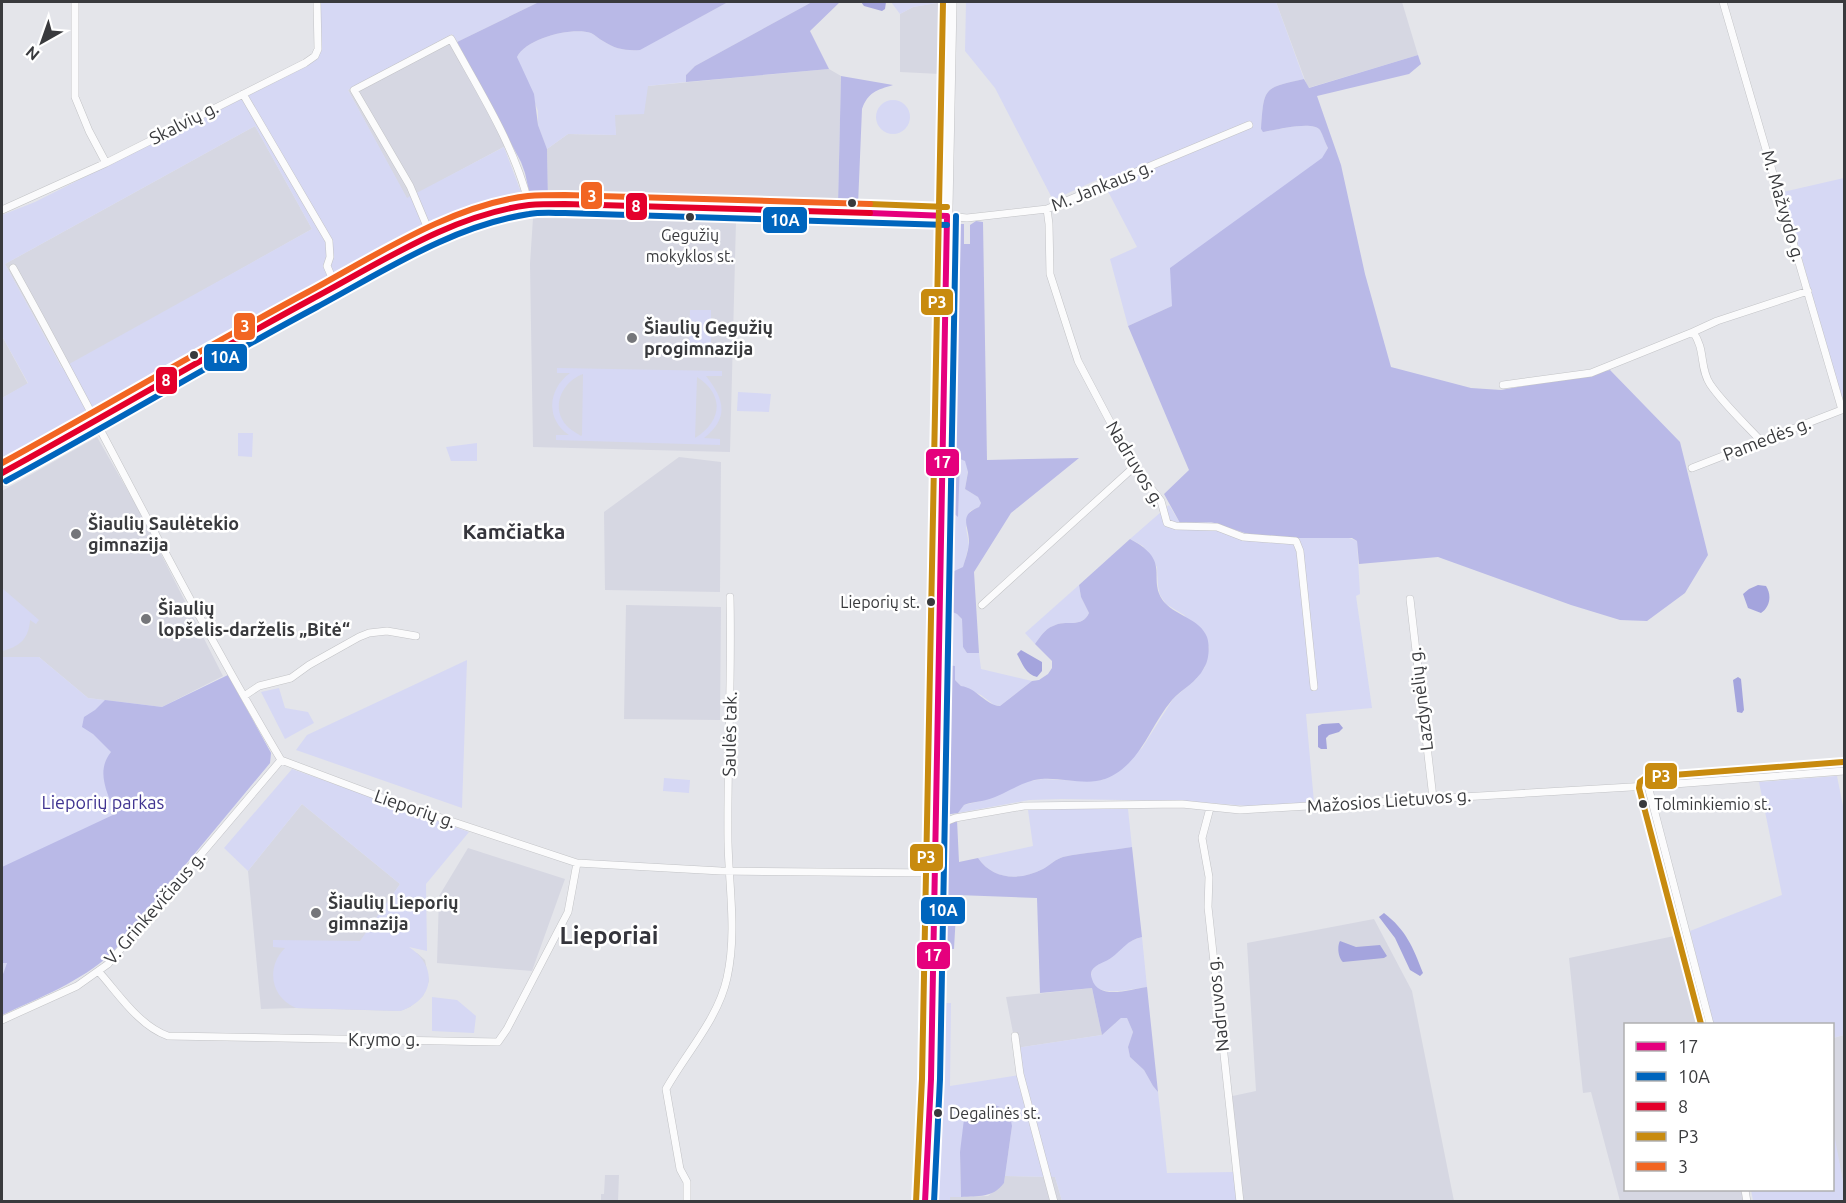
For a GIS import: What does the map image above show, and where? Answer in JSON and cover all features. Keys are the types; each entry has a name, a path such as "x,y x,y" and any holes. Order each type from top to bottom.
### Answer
{"main road":[{"path":"925,1202 931,1079 952,2"},
{"path":"2,473 96,422 213,353 431,236 481,216 529,206 565,204 947,216"}],"street":[{"path":"75,2 75,97 106,163"},
{"name":"Skalvių g.","path":"2,210 106,163 305,63 315,56 318,49 317,2"},
{"name":"M. Mažvydo g.","path":"1724,2 1843,410"},
{"path":"431,236 410,186 354,90 450,39 518,168 529,206"},
{"path":"243,94 328,241 330,257 327,266 336,287"},
{"name":"M. Jankaus g.","path":"947,216 974,217 1047,209 1249,124"},
{"name":"Nadruvos g.","path":"1047,209 1050,274 1075,351 1134,467 1161,501 1167,523 1176,526 1216,527 1243,537 1296,542 1300,551 1314,687"},
{"path":"13,268 244,696 281,760"},
{"path":"1503,385 1591,373 1717,321 1808,291"},
{"path":"1694,332 1700,341 1704,355 1704,371 1710,385 1760,440"},
{"name":"Pamedės g.","path":"1692,468 1843,410"},
{"path":"982,605 1134,467"},
{"name":"Saulės tak.","path":"687,1202 687,1182 680,1169 666,1089 711,1018 727,979 732,933 728,843 730,597"},
{"name":"Lazdynėlių g.","path":"1410,599 1433,798"},
{"path":"244,696 259,686 291,678 309,665 369,633 387,631 417,636"},
{"name":"Lieporių g.","path":"281,760 393,802 578,863 730,871 934,873"},
{"name":"V. Grinkevičiaus g.","path":"2,1020 61,995 99,972 115,957 281,760"},
{"name":"Mažosios Lietuvos g.","path":"935,826 955,818 1024,806 1182,804 1240,810 1648,786 1845,771"},
{"path":"1648,786 1710,1023"},
{"name":"Nadruvos g.","path":"1210,808 1202,838 1209,877 1208,907 1240,1202"},
{"name":"Krymo g.","path":"99,972 141,1018 157,1031 168,1036 498,1042 568,912 578,863"},
{"path":"1016,1036 1020,1074 1054,1202"}],"shaded area":[{"path":"539,2 728,2 640,50 621,49 607,44 591,33 573,32 540,39 522,50 517,57 534,94 538,125 547,149 548,199 531,200 521,162 457,42"},
{"path":"812,2 840,2 810,31 829,69 686,82 686,75 695,66"},
{"path":"861,2 886,2 885,9 882,11 864,6"},
{"path":"943,2 940,74 900,72 900,14 913,7"},
{"path":"1276,2 1402,2 1418,55 1308,88"},
{"path":"452,34 511,143 407,199 348,90"},
{"path":"1418,55 1421,64 1409,74 1317,96 1341,165 1365,274 1391,367 1471,388 1501,390 1610,370 1680,442 1708,555 1685,593 1647,621 1620,620 1571,605 1438,557 1359,564 1357,541 1352,538 1283,538 1248,534 1211,522 1180,523 1164,494 1189,470 1128,326 1172,306 1170,268 1322,158 1328,148 1320,130 1316,127 1293,127 1263,132 1261,129 1263,105 1268,92 1280,85 1304,79 1309,88"},
{"path":"829,69 841,76 838,204 548,199 547,149 568,134 616,135 614,115 648,86"},
{"path":"841,76 893,85 874,92 862,109 858,205 838,204"},
{"path":"255,126 312,229 63,369 5,264"},
{"name":"Šiaulių Gegužių progimnazija","path":"533,218 736,221 730,452 533,447 530,264"},
{"path":"976,221 983,222 987,460 1079,458 1011,513 974,572 979,653 967,653 963,647 962,619 950,611 950,573 963,567 969,544 966,518 981,503 978,497 965,489 968,472 965,461 960,459 958,517 951,511 958,226 964,224 964,244 970,244 970,225"},
{"path":"2,336 28,384 2,398"},
{"name":"Šiaulių Saulėtekio gimnazija","path":"97,437 136,505 223,676 162,707 88,698 39,657 2,657 2,491"},
{"path":"679,457 721,462 720,592 605,590 604,512"},
{"path":"1130,539 1151,555 1157,571 1157,586 1165,603 1204,631 1207,637 1208,657 1201,673 1172,700 1136,755 1117,773 1105,779 1090,782 1033,780 993,798 964,805 958,813 944,815 947,665 955,666 955,680 961,686 967,687 990,703 1000,706 1032,681 1039,680 1048,674 1052,668 1052,661 1035,644 1050,627 1082,621 1086,618 1089,613 1081,597 1079,585"},
{"path":"1758,585 1766,586 1769,597 1766,608 1761,613 1748,608 1743,594"},
{"path":"626,605 721,607 720,720 624,719"},
{"path":"1021,650 1042,662 1042,671 1037,677 1030,674 1023,665 1017,654"},
{"name":"Lieporių parkas","path":"228,675 271,753 270,763 112,953 73,981 2,1015 2,977 7,963 2,963 2,867 115,814 103,775 106,760 111,752 93,734 82,727 84,717 105,700 162,707"},
{"path":"1738,677 1741,679 1744,710 1742,713 1737,712 1733,680"},
{"path":"1339,723 1343,728 1326,738 1327,749 1318,747 1318,726"},
{"name":"Šiaulių Lieporių gimnazija","path":"302,804 400,884 361,941 417,953 425,960 429,981 423,996 410,1007 400,1011 261,1009 248,871"},
{"path":"957,820 959,862 978,858 991,871 1008,876 1016,877 1034,873 1063,857 1132,847 1142,937 1128,943 1111,958 1097,966 1091,975 1095,986 1108,992 1147,987 1158,1092 1144,1070 1130,1057 1128,1047 1133,1032 1127,1018 1121,1018 1102,1035 1092,988 1040,993 1037,898 957,895 954,949 939,948 943,827"},
{"path":"468,848 565,879 532,971 437,963 439,896"},
{"path":"1384,913 1398,926 1408,940 1423,973 1420,976 1410,970 1395,938 1379,917"},
{"path":"1374,919 1412,991 1454,1201 1240,1201 1228,1097 1256,1091 1247,943"},
{"path":"1679,935 1701,1023 1624,1023 1624,1191 1741,1191 1744,1201 1620,1201 1591,1092 1583,1093 1569,958"},
{"path":"1340,941 1356,947 1380,945 1387,956 1343,962 1338,952"},
{"path":"1092,988 1102,1035 1016,1048 1006,997"},
{"path":"1844,1035 1844,1187 1834,1138 1834,1038"},
{"path":"995,1105 1007,1112 1012,1126 1004,1183 990,1194 961,1197 960,1152 964,1119 977,1110"},
{"path":"605,1175 619,1175 618,1201 601,1201 601,1194 604,1194"},
{"path":"1005,1176 1055,1177 1062,1201 950,1202 950,1197 988,1196 1004,1183"}],"green space":[{"path":"321,2 539,2 457,42 452,34 348,90 407,198 504,147 524,200 472,212 439,225 2,463 2,398 28,383 2,336 2,215 35,202 309,64 320,54","holes":["255,126 312,229 62,368 5,264"]},
{"path":"728,2 812,2 695,66 686,75 686,82 648,86 644,114 615,115 616,135 568,134 547,149 538,125 538,111 517,57 522,50 540,39 562,33 583,32 591,33 607,44 621,49 639,50"},
{"path":"891,2 943,2 913,7 900,14"},
{"path":"966,2 1276,2 1304,79 1280,85 1268,92 1263,105 1261,129 1264,132 1294,126 1316,127 1320,130 1328,148 1322,159 1172,306 1128,326 1110,259 1137,247 1101,178 1053,200 995,88 965,51"},
{"path":"893,100 905,105 910,117 905,129 893,134 881,129 876,117 881,105"},
{"path":"1844,178 1844,399 1841,396 1783,192"},
{"path":"690,310 711,310 711,355 689,355"},
{"path":"557,368 722,371 722,376 706,376 717,393 722,409 718,423 704,438 720,439 720,445 556,440 556,435 569,435 556,421 552,404 557,387 570,373 557,373","holes":["583,374 582,435 581,436 563,421 559,405 560,397 569,383","697,377 712,392 717,408 711,424 695,438"]},
{"path":"738,392 771,394 769,412 737,411"},
{"path":"238,433 253,433 252,457 238,456"},
{"path":"477,443 477,461 451,461 446,447"},
{"path":"960,459 965,460 968,471 965,489 978,497 981,503 979,507 970,511 966,528 969,545 963,568 950,573 951,511 953,514"},
{"path":"1169,505 1180,523 1211,522 1248,534 1283,538 1346,537 1357,541 1360,594 1356,596 1372,708 1306,714 1314,802 1249,806 1185,801 1029,800 958,813 964,805 985,800 1023,782 1043,779 1103,780 1142,748 1173,699 1197,678 1205,667 1209,647 1184,615 1166,604 1160,595 1157,567 1143,546 1130,539"},
{"path":"1079,585 1081,597 1089,613 1086,618 1078,622 1050,627 1035,644 1025,633"},
{"path":"2,588 39,620 36,624 30,620 28,632 22,641 2,651"},
{"path":"950,611 962,619 963,647 967,653 979,653 981,669 1032,681 1000,706 994,705 981,695 961,686 955,680 955,667 947,665"},
{"name":"Lieporių parkas","path":"2,657 39,657 88,698 162,707 228,675 271,753 270,763 112,953 73,981 2,1015"},
{"path":"467,660 462,808 296,750 307,735"},
{"path":"279,688 285,708 308,712 314,723 285,739 261,692"},
{"path":"292,769 469,832 426,884 427,951 409,947 425,964 428,982 426,991 411,1006 400,1011 296,1008 287,1003 276,989 273,972 285,948 273,947 273,940 360,941 400,884 302,804 248,871 224,848"},
{"path":"1837,776 1844,811 1844,1035 1834,1038 1834,1023 1713,1023 1690,931 1782,895 1759,782"},
{"path":"664,778 690,780 689,793 663,791"},
{"path":"1128,809 1132,847 1063,857 1034,873 1016,877 991,871 978,858 1033,846 1028,810"},
{"path":"1142,937 1147,987 1110,991 1101,990 1095,986 1091,979 1092,969 1128,942"},
{"path":"432,997 457,1000 476,1016 474,1033 432,1031"},
{"path":"938,1003 951,1003 950,1086 1020,1075 1016,1048 1102,1035 1121,1018 1127,1018 1133,1032 1128,1047 1130,1057 1144,1070 1158,1092 1167,1173 1234,1172 1237,1201 1062,1201 1055,1177 1005,1176 1012,1126 995,1105 970,1114 960,1152 961,1197 950,1197 950,1201 935,1202"},
{"path":"1834,1133 1844,1187 1844,1201 1753,1201 1751,1191 1834,1191"}],"transit line":[{"name":"P3","path":"916,1202 922,1079 943,2"},
{"name":"3","path":"2,463 387,248 442,221 499,201 551,195 870,204"},
{"name":"8","path":"2,473 390,256 444,230 500,210 551,204 870,213"},
{"name":"P3","path":"870,204 947,207"},
{"name":"10A","path":"6,481 393,265 446,239 501,220 533,213 551,213 947,225"},
{"name":"17","path":"870,213 947,216"},
{"name":"17","path":"925,1202 931,1079 947,216"},
{"name":"10A","path":"934,1202 940,1079 956,216"},
{"name":"P3","path":"1701,1023 1639,788 1640,782 1647,777 1843,762"}],"place":[{"name":"Gegužių mokyklos st.","path":"690,217"},
{"name":"Šiaulių Gegužių progimnazija","path":"632,338"},
{"name":"Šiaulių Saulėtekio gimnazija","path":"76,534"},
{"name":"Lieporių st.","path":"931,602"},
{"name":"Šiaulių lopšelis-darželis „Bitė“","path":"146,619"},
{"name":"Tolminkiemio st.","path":"1643,804"},
{"name":"Šiaulių Lieporių gimnazija","path":"316,913"},
{"name":"Degalinės st.","path":"938,1113"}],"district":[{"name":"Kamčiatka","path":"514,532"},
{"name":"Lieporiai","path":"609,936"}]}
